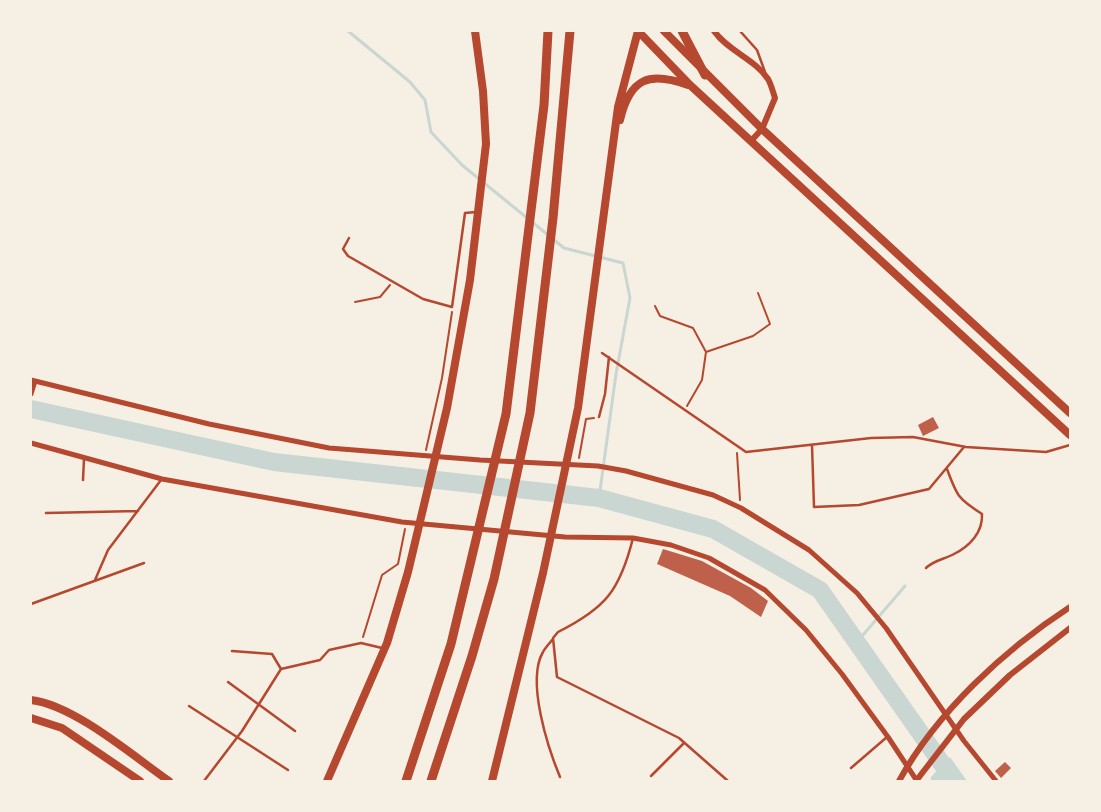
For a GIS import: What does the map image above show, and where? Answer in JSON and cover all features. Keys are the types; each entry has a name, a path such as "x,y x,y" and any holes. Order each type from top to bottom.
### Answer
{"highway":[{"path":"406,781 451,644 506,414 544,105 548,31"},
{"path":"431,781 472,656 494,579 530,413 551,237 570,31"},
{"path":"682,31 705,75"}],"main road":[{"path":"326,781 384,649 408,572 447,408 470,280 486,144 483,91 475,31"},
{"path":"638,31 690,85 1070,436"},
{"path":"492,781 543,573 578,408 618,107 638,31"},
{"path":"664,31 705,75 762,129 1070,413"},
{"path":"609,166 628,96 641,82 656,77 670,78 690,85"},
{"path":"31,700 41,701 69,713 170,781"},
{"path":"31,718 62,728 140,781"}],"street":[{"path":"714,31 735,51 758,68 768,80 775,98 762,129 751,141"},
{"path":"31,394 33,380 209,424 320,446 598,466 713,495 740,508 809,550 856,593 886,628 964,741 996,781"},
{"path":"31,443 162,479 402,522 565,537 632,538 671,545 709,558 765,590 806,630 842,674 888,736 916,781 964,719 1010,674 1067,630"},
{"path":"899,781 908,763 952,708 996,663 1049,621 1070,608"}],"lane":[{"path":"740,31 757,50 768,80"},
{"path":"349,238 343,249 348,256 423,299 452,307 465,213 478,211"},
{"path":"602,352 746,452 756,453 871,438 913,437 964,447 1046,452 1070,445"},
{"path":"599,417 605,394 609,357"},
{"path":"812,445 814,507 859,505 929,489 964,447"},
{"path":"83,480 84,458"},
{"path":"926,568 940,559 954,554 970,542 978,534 983,524 982,514 957,496 947,469"},
{"path":"96,580 108,550 162,479"},
{"path":"46,513 138,511"},
{"path":"560,777 546,744 536,687 542,653 558,632 600,607 624,571 632,538"},
{"path":"31,604 144,563"},
{"path":"553,638 558,677 684,743 728,781"},
{"path":"204,781 237,737 281,669 320,660 329,650 361,643 384,649"},
{"path":"232,651 272,654 281,669"},
{"path":"228,682 295,731"},
{"path":"190,706 288,770"},
{"path":"852,768 888,736"},
{"path":"651,776 684,743"}],"path":[{"path":"355,302 380,297 393,282"},
{"path":"706,352 752,336 770,324 758,293"},
{"path":"655,306 660,316 693,328 706,352 702,380 685,410"},
{"path":"425,455 442,378 452,307"},
{"path":"578,464 586,418 599,417"},
{"path":"737,446 740,508"},
{"path":"361,643 382,575 398,564 405,529 398,527"}],"shaded area":[{"path":"950,757 967,781 931,781 931,777"}],"building":[{"path":"933,417 939,428 923,436 918,425"},
{"path":"663,549 702,561 751,588 768,601 761,617 730,596 657,564"},
{"path":"1005,762 1011,768 1001,778 995,771"}],"waterway":[{"path":"348,31 410,82 425,100 431,132 462,165 564,248 623,263 630,298 616,374 599,498"},
{"path":"31,409 274,462 599,498 713,529 820,590 954,781"},
{"path":"857,642 905,586"}]}
